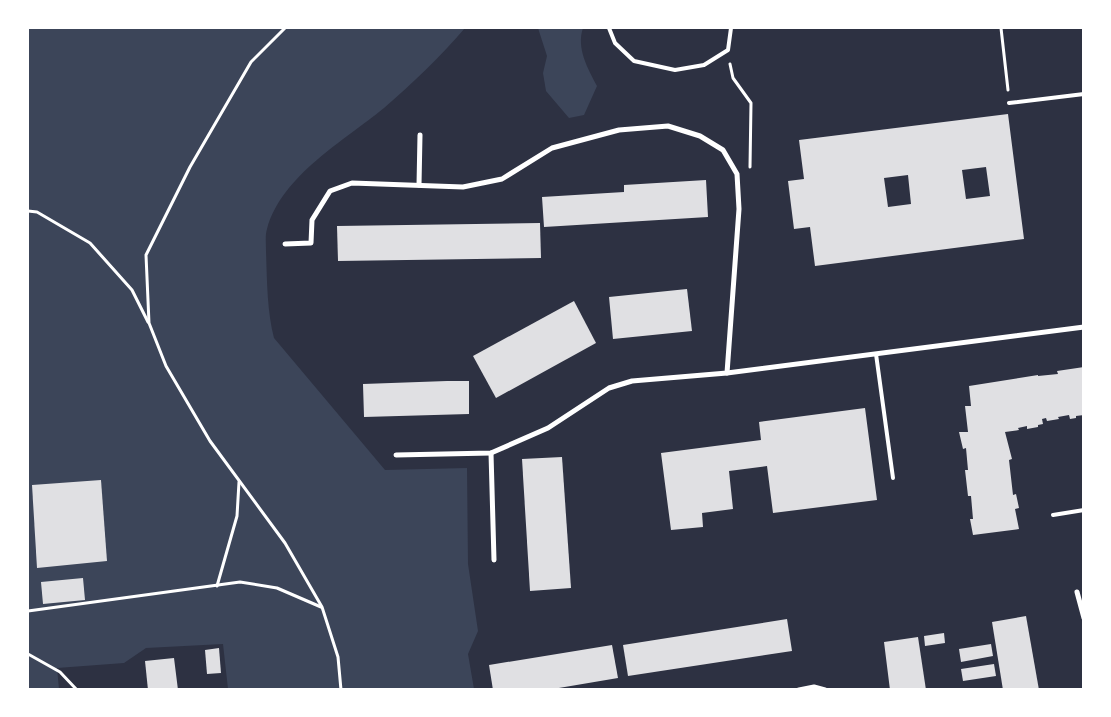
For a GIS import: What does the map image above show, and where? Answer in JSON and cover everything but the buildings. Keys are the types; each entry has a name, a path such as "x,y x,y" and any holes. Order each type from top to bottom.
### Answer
{"street":[{"path":"285,244 311,243 312,220 330,191 352,183 463,187 502,178 552,148 619,130 668,126 700,136 723,150 737,174 739,209 727,373"},
{"path":"419,185 420,135"},
{"path":"396,455 491,453 548,428 608,388 632,381 727,373 1084,327"},
{"path":"491,453 494,560"},
{"path":"1077,592 1084,618"},
{"path":"799,690 814,687 825,690"}],"lane":[{"path":"609,28 615,43 634,61 674,70 704,65 728,50 731,28"},
{"path":"1009,103 1084,94"},
{"path":"876,354 893,478"},
{"path":"1053,515 1084,510"}],"path":[{"path":"149,324 146,255 190,167 251,62 285,28"},
{"path":"1001,28 1009,103"},
{"path":"728,50 733,78 751,105 750,178 738,185"},
{"path":"28,211 37,212 90,244 132,290 149,324 166,366 210,441 284,543 322,607 338,657 341,690"},
{"path":"217,586 237,516 239,481"},
{"path":"28,611 240,582 276,588 322,607"},
{"path":"28,654 60,672 77,690"}],"shaded area":[{"path":"28,28 465,28 395,99 333,147 300,176 286,192 275,210 267,229 266,243 267,284 274,338 385,470 467,468 468,564 478,631 468,654 474,689 228,689 223,644 146,648 124,663 57,668 59,689 28,689"},
{"path":"538,28 583,28 581,36 582,51 597,86 584,115 569,118 546,91 543,73 547,56"}]}
